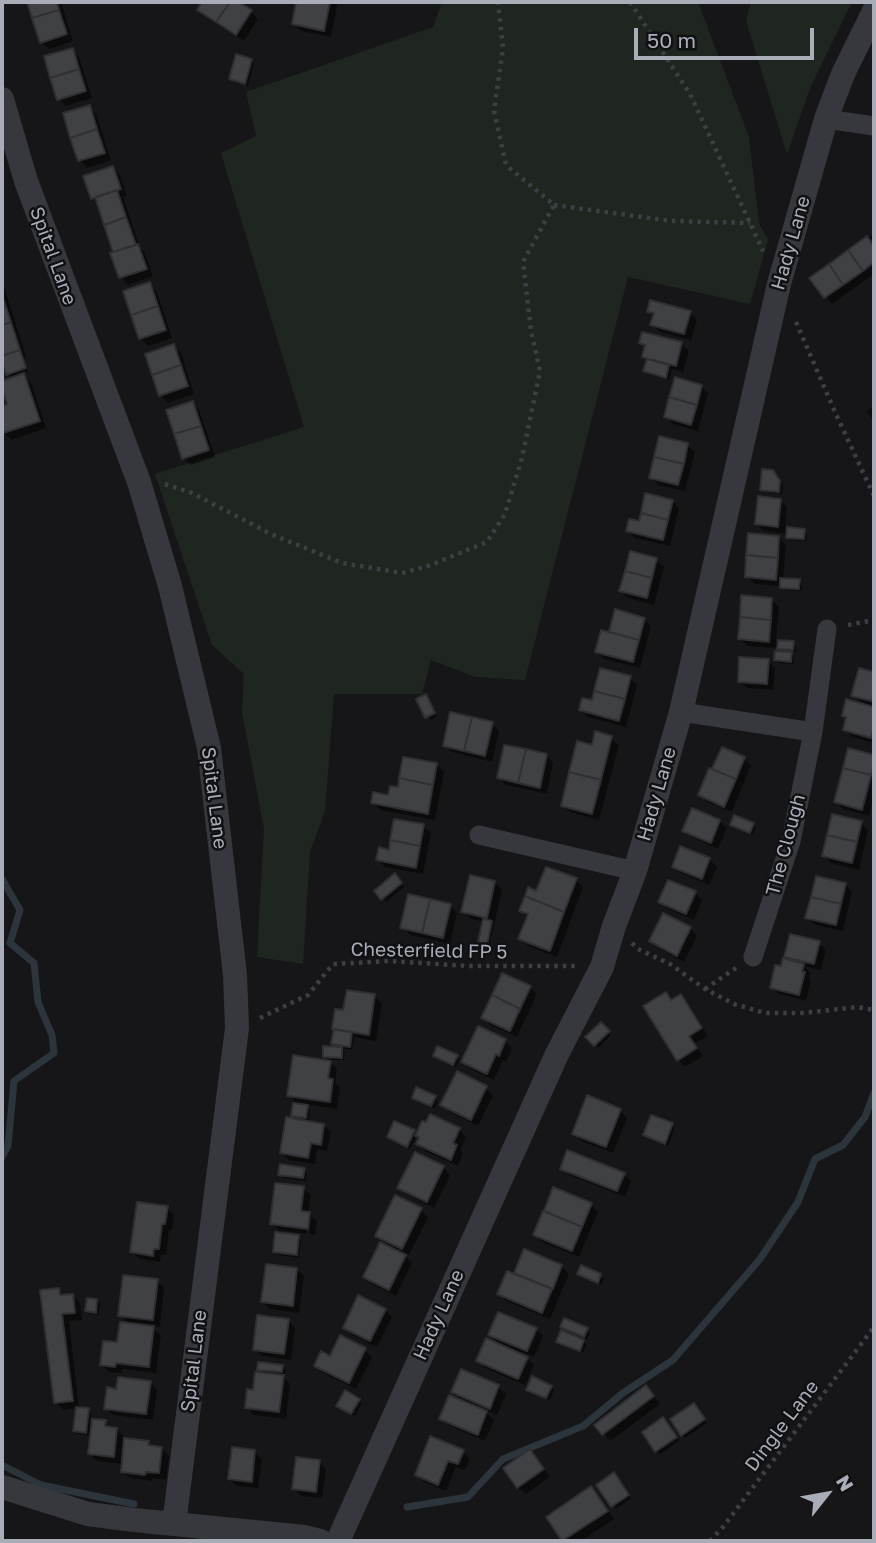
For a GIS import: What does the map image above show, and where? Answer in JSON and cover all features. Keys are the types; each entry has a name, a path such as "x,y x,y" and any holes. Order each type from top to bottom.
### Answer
{"street":[{"name":"Hady Lane","path":"338,1541 557,1054 602,967 635,871 681,712 779,284 827,119 843,74 874,11"},
{"name":"Spital Lane","path":"2,99 26,181 139,482 170,586 209,748 235,975 237,1028 174,1524"},
{"path":"827,119 874,126"},
{"name":"The Clough","path":"753,957 791,841 813,732 827,629"},
{"path":"681,712 813,732"},
{"path":"479,835 635,871"},
{"path":"2,1487 89,1514 304,1537 320,1541"}],"path":[{"path":"498,2 503,48 494,111 506,165 554,205 671,221 750,223"},
{"path":"631,2 690,94 779,284"},
{"path":"139,482 157,481 180,489 271,534 342,563 402,573 428,566 487,542 505,514 522,458 540,371 531,331 523,262 554,205"},
{"path":"794,319 874,496"},
{"path":"827,629 874,620"},
{"path":"614,926 638,949 670,964 705,989 734,1004 765,1013 804,1013 857,1007 874,1010"},
{"path":"705,989 753,957"},
{"name":"Chesterfield FP 5","path":"237,1028 308,995 333,964 390,961 468,966 602,967"},
{"name":"Dingle Lane","path":"710,1541 874,1327"}],"shaded area":[{"path":"442,2 698,2 749,137 759,223 768,240 750,304 628,277 525,680 475,677 431,660 422,694 334,694 325,811 310,852 303,964 257,957 264,829 242,712 244,674 212,645 155,474 304,427 221,153 256,136 246,92 433,27"},
{"path":"751,2 852,2 811,86 787,154 746,21"}],"building":[{"path":"27,2 57,2 59,10 32,18"},
{"path":"202,2 230,2 216,22 197,10"},
{"path":"230,2 239,2 252,10 236,35 216,22"},
{"path":"296,2 330,2 324,31 292,24"},
{"path":"59,10 67,34 40,43 32,18"},
{"path":"73,48 79,69 50,78 44,56"},
{"path":"236,54 252,59 245,84 229,79"},
{"path":"79,69 86,91 57,100 50,78"},
{"path":"90,105 97,129 70,138 63,113"},
{"path":"97,129 105,153 78,161 70,138"},
{"path":"113,166 121,189 91,199 83,176"},
{"path":"117,190 126,217 104,225 95,197"},
{"path":"126,217 136,245 113,252 104,225"},
{"path":"867,236 874,246 874,262 863,271 848,250"},
{"path":"138,244 147,269 119,278 110,253"},
{"path":"848,250 863,271 843,285 829,264"},
{"path":"829,264 843,285 824,298 809,278"},
{"path":"150,282 158,306 131,315 123,291"},
{"path":"2,295 11,322 2,325"},
{"path":"650,300 691,311 684,334 650,325 654,313 647,312"},
{"path":"158,306 166,330 139,339 131,315"},
{"path":"11,322 20,350 2,356 2,325"},
{"path":"642,332 682,342 676,366 642,357 645,345 639,343"},
{"path":"174,344 181,365 152,375 145,354"},
{"path":"20,350 26,368 6,375 2,356"},
{"path":"647,359 669,365 666,378 643,371"},
{"path":"181,365 188,386 159,396 152,375"},
{"path":"24,373 40,421 3,433 2,406 7,404 2,381"},
{"path":"675,377 702,385 697,405 669,397"},
{"path":"669,397 697,405 691,425 664,417"},
{"path":"193,401 201,426 174,434 166,410"},
{"path":"201,426 209,450 182,459 174,434"},
{"path":"659,436 688,443 684,464 654,457"},
{"path":"654,457 684,464 678,485 649,478"},
{"path":"762,469 773,470 780,481 779,492 760,490"},
{"path":"645,493 673,500 668,520 641,513"},
{"path":"758,496 781,499 778,527 755,524"},
{"path":"641,513 668,520 663,540 626,531 629,519 639,521"},
{"path":"787,527 805,529 804,539 786,538"},
{"path":"748,533 779,536 778,558 746,555"},
{"path":"630,551 657,558 652,578 625,571"},
{"path":"746,555 778,558 776,580 745,577"},
{"path":"625,571 652,578 647,598 619,591"},
{"path":"780,578 800,579 799,589 780,588"},
{"path":"741,595 772,598 771,620 740,617"},
{"path":"615,609 645,618 639,640 609,632"},
{"path":"740,617 771,620 769,642 738,639"},
{"path":"601,630 639,640 633,662 595,652"},
{"path":"778,640 794,641 793,650 777,649"},
{"path":"775,651 792,652 791,662 774,660"},
{"path":"739,657 769,659 767,684 738,682"},
{"path":"600,668 631,676 625,699 594,691"},
{"path":"859,668 874,672 872,701 851,696"},
{"path":"594,691 625,699 619,721 579,710 582,698 592,700"},
{"path":"426,694 435,713 425,718 416,699"},
{"path":"846,699 874,707 871,738 843,730 846,717 842,716"},
{"path":"450,712 472,717 464,751 443,746"},
{"path":"472,717 493,722 485,756 464,751"},
{"path":"595,731 612,736 601,780 569,772 577,741 592,745"},
{"path":"504,745 526,749 518,783 497,778"},
{"path":"722,747 745,757 736,779 712,769"},
{"path":"848,748 874,755 871,775 843,768"},
{"path":"526,749 547,754 540,788 518,783"},
{"path":"403,757 437,763 433,785 399,778"},
{"path":"709,768 736,779 724,807 698,795"},
{"path":"843,768 871,775 862,810 834,802"},
{"path":"569,772 601,780 592,814 561,806"},
{"path":"399,778 433,785 428,814 371,803 373,792 388,795 390,786 398,787"},
{"path":"692,808 720,820 711,843 682,831"},
{"path":"832,814 862,821 857,842 827,835"},
{"path":"734,815 754,823 750,833 730,825"},
{"path":"394,819 424,824 420,846 390,840"},
{"path":"827,835 857,842 852,863 822,856"},
{"path":"390,840 420,846 416,868 376,860 379,847 389,850"},
{"path":"680,846 710,858 702,879 672,867"},
{"path":"546,867 577,878 564,912 525,896 528,887 536,891"},
{"path":"395,873 402,883 381,900 374,891"},
{"path":"470,875 495,881 487,918 461,912"},
{"path":"816,876 846,883 841,904 811,897"},
{"path":"668,880 696,891 686,914 658,902"},
{"path":"408,894 430,899 422,933 400,928"},
{"path":"525,896 564,912 550,951 518,939 528,914 519,911"},
{"path":"811,897 841,904 836,925 805,918"},
{"path":"430,899 451,904 443,938 422,933"},
{"path":"663,913 691,927 677,956 649,941"},
{"path":"483,919 492,921 487,945 478,942"},
{"path":"790,934 820,941 814,964 784,957"},
{"path":"783,958 804,964 802,972 805,972 799,995 770,988 775,965 781,966"},
{"path":"502,973 531,986 520,1009 492,995"},
{"path":"347,990 375,994 369,1035 332,1029 335,1009 343,1010"},
{"path":"666,992 671,1000 681,994 702,1028 689,1036 697,1048 677,1061 643,1006"},
{"path":"492,995 520,1009 510,1031 481,1018"},
{"path":"601,1022 610,1031 594,1046 585,1037"},
{"path":"478,1026 506,1039 487,1074 461,1062"},
{"path":"334,1029 352,1032 350,1047 331,1044"},
{"path":"323,1046 342,1047 342,1058 323,1057"},
{"path":"437,1046 458,1055 453,1065 433,1056"},
{"path":"293,1055 331,1061 328,1078 333,1079 330,1102 287,1096"},
{"path":"457,1071 487,1086 471,1120 440,1105"},
{"path":"416,1087 436,1096 431,1106 412,1098"},
{"path":"587,1095 621,1109 606,1147 572,1134"},
{"path":"293,1103 308,1105 306,1118 291,1116"},
{"path":"430,1114 460,1128 453,1143 457,1145 451,1160 416,1144 419,1137 415,1136 422,1121 426,1122"},
{"path":"651,1115 673,1123 665,1144 643,1135"},
{"path":"286,1117 324,1124 321,1145 311,1143 308,1158 280,1153"},
{"path":"394,1121 415,1130 407,1147 387,1137"},
{"path":"567,1150 625,1173 617,1191 560,1169"},
{"path":"415,1152 444,1166 427,1202 397,1188"},
{"path":"280,1164 305,1168 303,1178 278,1175"},
{"path":"275,1183 304,1186 301,1211 310,1212 308,1229 270,1224"},
{"path":"553,1187 592,1203 582,1227 544,1211"},
{"path":"395,1195 422,1208 402,1249 375,1236"},
{"path":"137,1202 168,1206 165,1224 162,1224 159,1249 154,1249 153,1256 130,1252"},
{"path":"543,1211 582,1227 572,1251 533,1235"},
{"path":"275,1232 299,1235 297,1255 273,1252"},
{"path":"380,1242 406,1255 389,1290 363,1277"},
{"path":"524,1249 562,1265 553,1289 514,1273"},
{"path":"266,1264 297,1268 293,1306 261,1302"},
{"path":"581,1265 601,1274 598,1283 577,1274"},
{"path":"507,1271 552,1289 542,1313 497,1294"},
{"path":"123,1275 158,1279 153,1320 118,1316"},
{"path":"59,1288 60,1295 73,1294 75,1313 62,1314 73,1401 54,1403 40,1290"},
{"path":"358,1295 386,1309 370,1341 343,1328"},
{"path":"87,1298 97,1299 96,1313 85,1311"},
{"path":"498,1312 537,1328 527,1351 488,1335"},
{"path":"257,1315 289,1319 284,1354 253,1350"},
{"path":"564,1318 588,1328 584,1337 560,1327"},
{"path":"120,1322 154,1326 149,1367 116,1363 115,1367 100,1365 103,1341 117,1342"},
{"path":"561,1330 584,1340 580,1351 556,1342"},
{"path":"340,1335 366,1348 349,1383 314,1366 321,1351 330,1356"},
{"path":"486,1338 528,1357 518,1379 476,1361"},
{"path":"258,1362 283,1365 282,1372 257,1370"},
{"path":"461,1369 499,1385 490,1409 451,1392"},
{"path":"255,1372 284,1375 279,1412 245,1408 247,1389 253,1390"},
{"path":"532,1376 552,1386 546,1398 526,1390"},
{"path":"118,1377 151,1381 146,1414 104,1409 107,1387 116,1389"},
{"path":"646,1385 654,1396 602,1435 594,1425"},
{"path":"345,1390 360,1399 351,1414 336,1406"},
{"path":"449,1395 487,1411 478,1435 439,1419"},
{"path":"694,1403 705,1419 681,1436 670,1419"},
{"path":"76,1407 89,1408 86,1433 73,1431"},
{"path":"663,1417 677,1437 655,1452 642,1432"},
{"path":"92,1419 106,1420 105,1426 117,1428 114,1457 88,1454"},
{"path":"430,1436 464,1450 458,1464 448,1461 438,1485 415,1475"},
{"path":"124,1438 149,1441 148,1445 162,1447 159,1473 146,1472 145,1475 121,1472"},
{"path":"232,1447 255,1450 252,1482 228,1479"},
{"path":"530,1449 544,1469 517,1488 503,1468"},
{"path":"296,1457 320,1460 316,1492 292,1489"},
{"path":"614,1472 629,1495 611,1507 596,1485"},
{"path":"591,1486 608,1511 562,1541 546,1517"}],"waterway":[{"path":"2,879 20,910 10,943 34,963 38,1002 52,1035 54,1053 14,1081 8,1146 2,1157"},
{"path":"407,1507 468,1497 503,1459 583,1426 623,1393 673,1360 760,1259 798,1202 815,1159 843,1145 865,1117 874,1093"},
{"path":"2,1465 41,1485 134,1504"}]}
